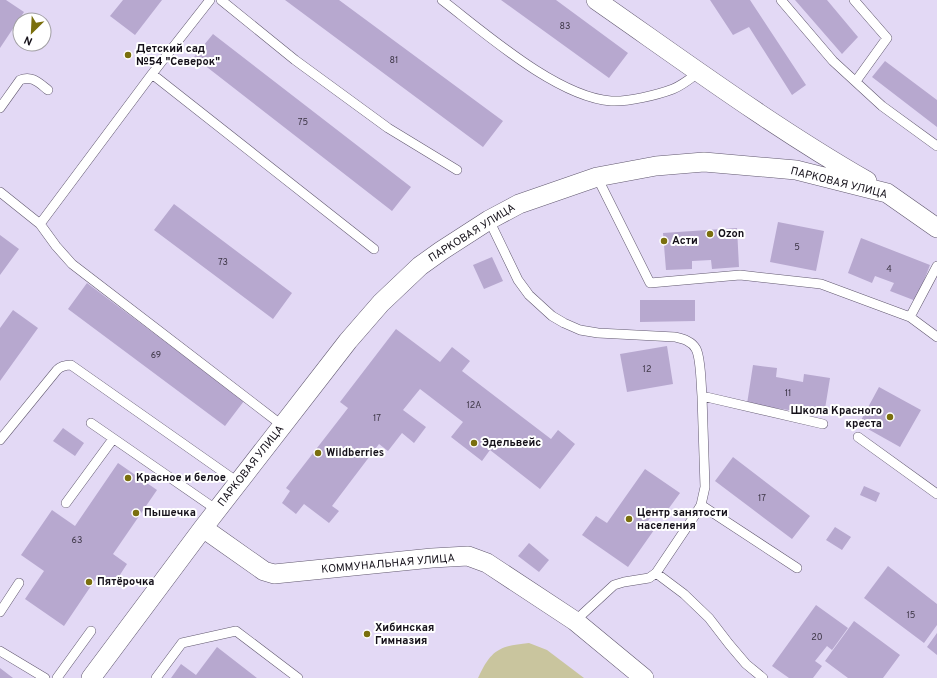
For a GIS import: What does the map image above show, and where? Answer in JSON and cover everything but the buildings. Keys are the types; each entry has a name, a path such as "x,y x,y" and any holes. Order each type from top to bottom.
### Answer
{"street":[{"path":"596,0 699,72 842,167 887,193"},
{"name":"ПАРКОВАЯ УЛИЦА","path":"91,678 203,528 348,341 381,303 420,266 489,220 519,204 597,177 656,166 704,162 796,170 887,193 937,228"},
{"name":"КОММУНАЛЬНАЯ УЛИЦА","path":"203,528 264,571 274,574 432,558 468,556 487,563 575,621 644,678"}],"lane":[{"path":"40,224 152,74 210,0"},
{"path":"222,0 295,60 388,128 457,170"},
{"path":"442,0 518,58 551,79 579,93 610,101 634,100 673,89 699,72"},
{"path":"781,0 832,61 882,106 937,146"},
{"path":"854,0 887,38 856,81"},
{"path":"152,74 374,249"},
{"path":"0,108 20,80 31,78 48,90"},
{"path":"597,177 650,283 740,275 822,284 910,317 937,337"},
{"path":"0,192 40,224 56,246 72,264 283,426"},
{"path":"489,220 518,280 529,295 552,316 580,330 598,333 675,337 683,339 691,343 696,349 698,356 702,396 705,487 701,505 656,573 649,578 614,585 575,621"},
{"path":"910,317 937,266"},
{"path":"0,440 57,370 61,366 71,365 239,482"},
{"path":"702,396 823,424"},
{"path":"91,423 217,510"},
{"path":"858,437 937,494"},
{"path":"66,503 113,438"},
{"path":"701,505 797,568"},
{"path":"656,573 684,594 709,618 746,664 763,678"},
{"path":"0,612 19,583"},
{"path":"156,678 182,643 236,630 298,678"},
{"path":"57,678 91,631"},
{"path":"0,652 45,678"}],"shaded area":[{"path":"529,643 547,650 584,678 478,678 487,661 497,651 510,646"}],"place":[{"name":"Детский сад №54 \"Северок\"","path":"128,55"},
{"name":"Ozon","path":"710,234"},
{"name":"Асти","path":"664,241"},
{"name":"Школа Красного креста","path":"890,417"},
{"name":"Эдельвейс","path":"474,443"},
{"name":"Wildberries","path":"318,453"},
{"name":"Красное и белое","path":"128,478"},
{"name":"Пышечка","path":"136,513"},
{"name":"Центр занятости населения","path":"629,519"},
{"name":"Пятёрочка","path":"89,582"},
{"name":"Хибинская Гимназия","path":"367,634"}]}
